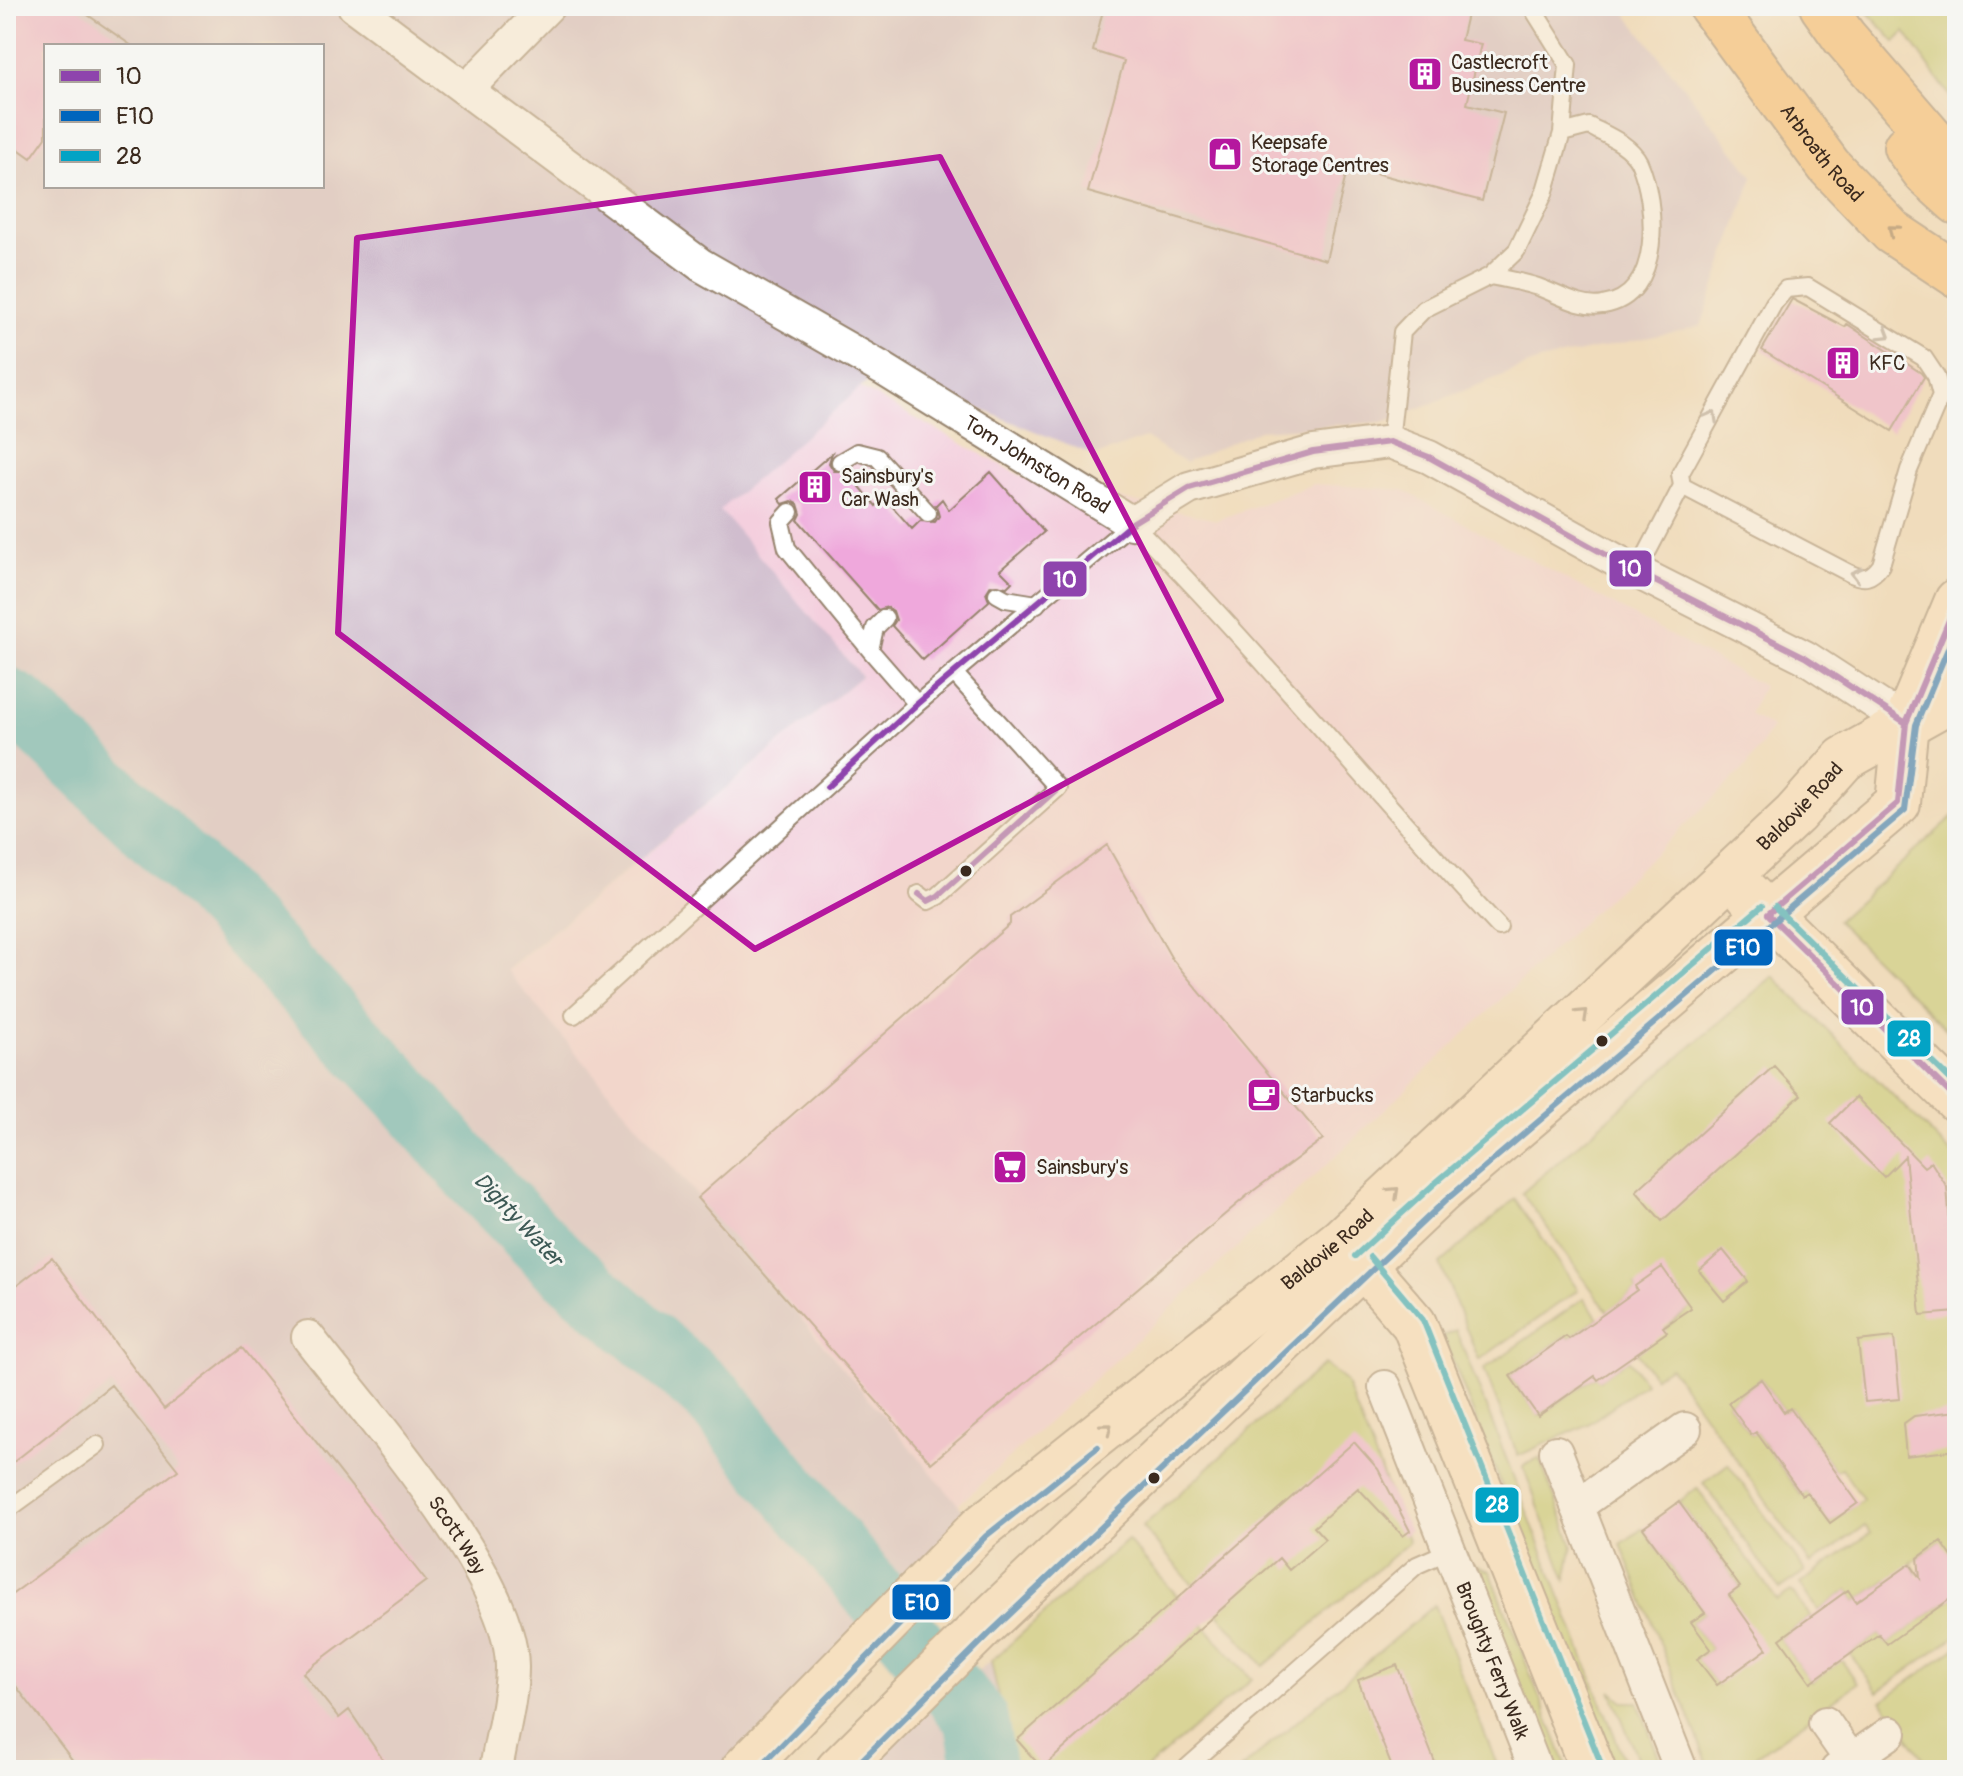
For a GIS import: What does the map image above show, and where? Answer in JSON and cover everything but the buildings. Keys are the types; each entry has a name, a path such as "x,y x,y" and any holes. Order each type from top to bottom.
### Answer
{"main road":[{"name":"Arbroath Road","path":"1711,6 1829,166 1892,232 1957,275"},
{"path":"1833,22 1957,163"},
{"path":"1833,22 1892,129 1926,174 1957,202"},
{"name":"Baldovie Road","path":"743,1770 979,1529 1352,1252 1439,1193 1898,803 1906,723 1957,601"},
{"name":"Baldovie Road","path":"838,1770 1352,1252 1795,814 1844,759 1957,696"},
{"path":"1730,875 1957,1100"},
{"path":"1352,1252 1414,1324 1499,1529 1593,1770"}],"street":[{"name":"Tom Johnston Road","path":"354,6 701,265 883,369 1132,523 1189,488 1313,452 1390,442 1429,457 1637,572 1805,657 1906,723"},
{"path":"467,89 548,6"},
{"name":"Scott Way","path":"308,1337 444,1513 497,1602 512,1666 496,1770"},
{"name":"Broughty Ferry Walk","path":"1385,1387 1536,1770"},
{"path":"1577,1506 1685,1429"},
{"path":"1556,1452 1681,1770"},
{"path":"1451,1550 1499,1529"},
{"path":"1825,1723 1844,1765 1890,1733"}],"lane":[{"path":"1390,442 1402,332 1424,309 1490,276 1517,250 1544,194 1562,133 1568,65 1531,6"},
{"path":"1490,276 1536,286 1573,301 1602,306 1635,288 1647,268 1652,244 1648,204 1638,161 1627,147 1589,126 1562,133"},
{"path":"1637,572 1682,486 1680,474 1774,303 1786,289 1808,287 1924,358 1936,376 1941,395 1909,470 1881,565 1873,576 1858,577 1682,486"},
{"path":"840,462 857,452 877,457 928,513"},
{"path":"790,512 781,522 787,548 917,704"},
{"path":"574,1015 917,704 1132,523 1218,610 1383,802 1499,927"},
{"path":"997,594 1006,599 1037,604"},
{"path":"870,650 875,628 885,618"},
{"path":"919,894 928,901 938,896 1058,788 955,674"},
{"path":"6,1511 97,1445"},
{"path":"1184,1770 1417,1565 1451,1550"}],"highlighted area":[{"path":"940,157 1221,700 755,949 338,633 357,238"}],"shaded area":[{"path":"6,6 1620,6 1753,176 1701,326 1539,361 1384,422 1260,430 1185,463 1145,438 1096,456 882,369 720,510 861,676 506,970 979,1529 743,1770 6,1770"},
{"path":"860,388 1025,478 1217,520 1314,484 1403,490 1763,686 1749,714 1772,728 1747,766 1338,1154 958,1505 506,971 861,676 719,510"},
{"path":"991,1661 1013,1770 839,1770"}],"green space":[{"path":"1862,6 1957,6 1957,106 1905,32 1895,42"},
{"path":"1957,813 1957,1040 1837,921"},
{"path":"1773,976 1957,1159 1957,1564 1940,1542 1911,1563 1917,1573 1894,1590 1887,1580 1856,1602 1848,1590 1819,1611 1800,1584 1870,1533 1865,1526 1811,1564 1670,1367 1654,1377 1637,1353 1690,1308 1635,1286 1637,1290 1608,1312 1522,1193","holes":["1761,1379 1784,1412 1790,1408 1835,1471 1841,1468 1863,1499 1830,1523 1807,1492 1801,1495 1756,1432 1751,1435 1728,1403"]},
{"path":"1515,1199 1578,1290 1479,1360 1440,1264"},
{"path":"1584,1298 1598,1318 1569,1339 1566,1336 1510,1376 1539,1416 1595,1376 1599,1380 1628,1359 1645,1383 1587,1425 1518,1456 1484,1369"},
{"path":"1456,1330 1628,1770 1613,1770 1443,1336"},
{"path":"1324,1364 1345,1381 1409,1542 1264,1666 1142,1527"},
{"path":"1539,1458 1573,1545 1566,1580 1523,1466"},
{"path":"1728,1464 1805,1571 1780,1589 1703,1483"},
{"path":"1697,1488 1777,1600 1791,1591 1811,1617 1780,1639 1811,1682 1841,1660 1858,1683 1737,1770 1710,1770 1621,1544 1643,1528 1705,1613 1691,1622 1711,1649 1698,1659 1717,1685 1729,1595 1740,1586 1679,1502"},
{"path":"1127,1540 1252,1679 1145,1770 1013,1770 991,1661"},
{"path":"1472,1565 1490,1571 1568,1770 1553,1770"},
{"path":"1957,1594 1957,1635 1878,1692 1850,1654 1879,1634 1887,1644"},
{"path":"1434,1605 1499,1770 1240,1770"},
{"path":"1957,1647 1957,1770 1932,1770 1882,1701"},
{"path":"1611,1691 1624,1702 1638,1702 1664,1770 1642,1770"}],"waterway":[{"name":"Dighty Water","path":"6,699 21,707 213,891 402,1092 473,1175 557,1261 713,1397 976,1719 985,1770"}],"transit line":[{"name":"10","path":"827,787 917,704 1132,523 1189,488 1313,452 1390,442 1429,457 1637,572 1805,657 1906,723"},
{"name":"10","path":"1768,914 1898,803 1906,723 1957,601"},
{"name":"E10","path":"852,1770 991,1632 1446,1200 1905,810 1916,725 1957,627"},
{"name":"10","path":"919,894 928,901 938,896 1058,788"},
{"name":"28","path":"1355,1256 1433,1185 1762,906"},
{"name":"28","path":"1775,907 1957,1086"},
{"name":"10","path":"1768,914 1957,1100"},
{"name":"28","path":"1370,1257 1423,1320 1602,1766"},
{"name":"E10","path":"757,1770 986,1536 1098,1447"}],"place":[{"name":"Castlecroft Business Centre","path":"1425,74"},
{"name":"Keepsafe Storage Centres","path":"1225,154"},
{"name":"KFC","path":"1843,363"},
{"name":"Sainsbury's Car Wash","path":"815,487"},
{"name":"Starbucks","path":"1264,1095"},
{"name":"Sainsbury's","path":"1010,1167"}]}
